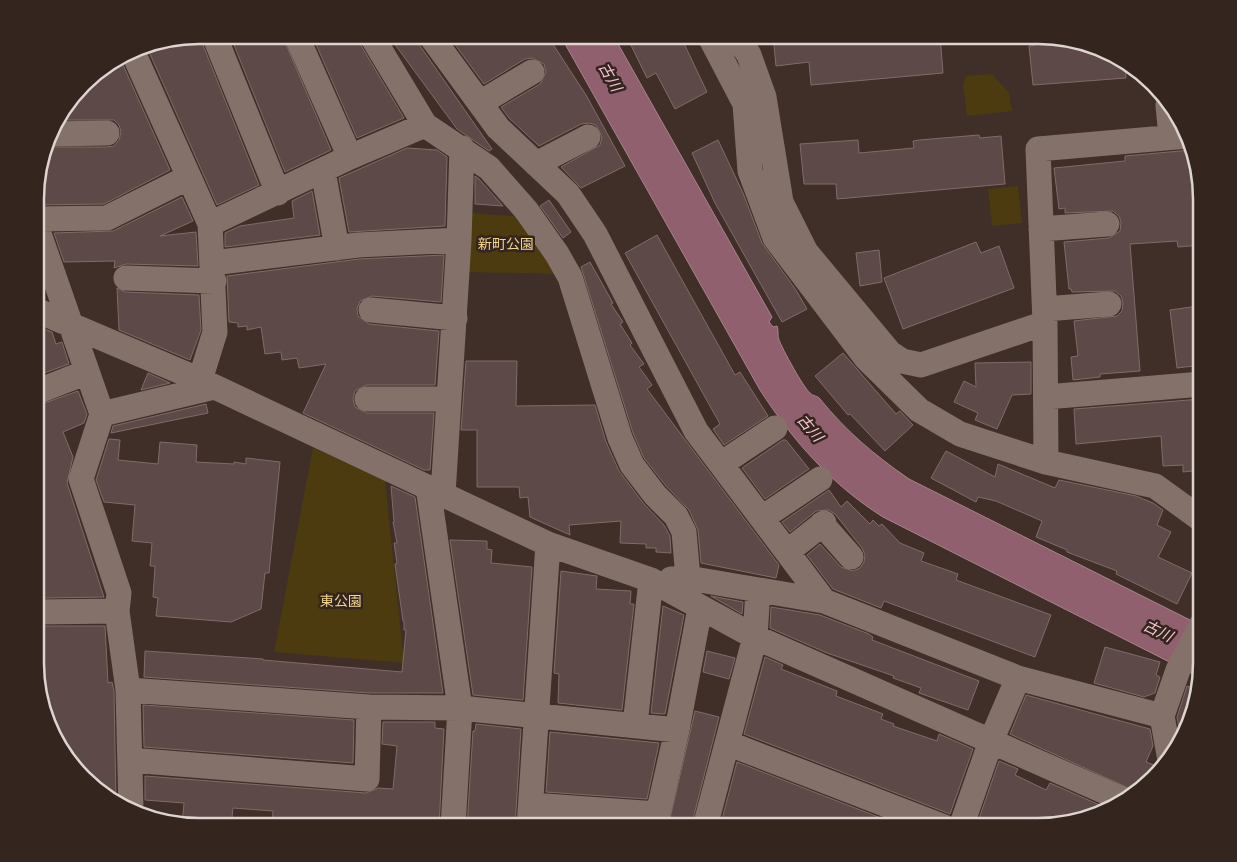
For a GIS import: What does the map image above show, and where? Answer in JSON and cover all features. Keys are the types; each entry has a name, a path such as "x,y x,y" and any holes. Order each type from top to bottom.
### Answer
{"street":[{"path":"218,44 278,192"},
{"path":"300,44 350,157"},
{"path":"376,44 425,125 462,148 489,168 526,210 558,254 570,278 620,438 628,456 655,494 676,516 684,532 688,578"},
{"path":"437,44 498,128 568,194 594,234 696,431 824,601"},
{"path":"714,44 745,104 750,171 774,238 820,301 866,358 919,410 960,434 1046,462 1155,486 1193,513"},
{"path":"741,44 749,55 764,97 781,202 806,252 890,353 902,361 922,365 1045,316 1109,304"},
{"path":"135,58 210,224 214,272 215,332 207,383"},
{"path":"480,103 532,72"},
{"path":"210,224 350,157 425,125"},
{"path":"58,134 107,133"},
{"path":"1046,462 1045,316 1038,150 1179,137"},
{"path":"536,164 588,138"},
{"path":"454,818 460,708 436,490 449,399 459,240 462,148"},
{"path":"323,171 337,248"},
{"path":"44,219 106,218 189,177"},
{"path":"1041,229 1107,224"},
{"path":"126,278 214,272 337,248 459,240"},
{"path":"44,249 102,414 81,479 119,593 117,611 128,690 131,802"},
{"path":"370,310 454,318"},
{"path":"44,313 207,383 548,544 651,580 755,637 1116,797"},
{"path":"44,389 87,372"},
{"path":"102,414 207,383"},
{"path":"1046,397 1193,385"},
{"path":"367,399 449,399"},
{"path":"721,464 774,428"},
{"path":"762,518 820,479"},
{"path":"787,552 823,524 851,557"},
{"path":"548,544 530,816 580,818"},
{"path":"651,580 688,578 824,601 1169,739 1178,670 1193,641"},
{"path":"634,725 651,580"},
{"path":"707,818 755,637 758,590"},
{"path":"657,818 677,730 700,608"},
{"path":"44,610 117,611"},
{"path":"965,818 991,741 1018,678"},
{"path":"128,690 369,707 460,708 677,730"},
{"path":"130,760 367,779 369,707"},
{"path":"727,743 921,818"}],"green space":[{"path":"992,74 1009,93 1012,111 967,116 963,85 966,76"},
{"path":"1018,186 1022,223 992,226 988,189"},
{"name":"新町公園","path":"469,213 525,217 564,274 465,272"},
{"name":"東公園","path":"313,448 385,480 404,663 274,652"}],"water":[{"name":"古川","path":"565,44 618,44 772,317 769,322 773,327 777,326 781,345 810,393 819,398 861,442 909,479 1193,621 1193,674 883,517 847,491 815,461 786,427 760,390"}],"building":[{"path":"203,44 259,185 217,205 149,52 168,47"},
{"path":"234,44 286,44 331,150 285,172"},
{"path":"316,44 360,44 404,118 357,138"},
{"path":"395,44 419,44 492,149 489,151 457,129"},
{"path":"455,44 553,44 586,95 625,166 581,188 561,167 600,145 602,137 596,125 589,123 581,124 539,146 509,118 501,107 540,84 546,72 544,64 532,58 525,59 484,84"},
{"path":"630,44 684,44 707,92 675,109 656,73 647,78"},
{"path":"774,44 941,44 943,73 811,85 809,62 776,66"},
{"path":"1048,44 1088,52 1126,71 1126,78 1033,85 1029,46"},
{"path":"123,64 170,170 104,204 44,205 45,178 53,147 114,146 119,140 121,132 119,125 114,120 66,120 89,89"},
{"path":"979,135 980,138 1001,136 1005,184 837,199 836,184 804,184 800,144 858,140 859,153 914,148 913,141 919,140"},
{"path":"718,140 743,193 762,243 796,290 807,309 782,322 715,203 692,153"},
{"path":"407,148 437,150 447,157 445,226 349,232 339,178"},
{"path":"1185,151 1193,189 1193,246 1178,247 1177,241 1130,244 1140,371 1100,374 1100,377 1073,380 1071,357 1078,356 1074,321 1117,316 1122,311 1123,303 1121,296 1115,291 1072,292 1069,289 1064,242 1109,238 1120,231 1121,222 1119,216 1113,211 1065,213 1065,208 1059,209 1054,168 1125,161 1125,156"},
{"path":"475,176 479,179 503,206 475,204"},
{"path":"312,191 320,235 225,247 225,233 240,226 294,218 292,201"},
{"path":"182,197 193,221 160,236 196,232 198,266 126,264 114,268 115,261 64,262 54,233 113,231"},
{"path":"549,200 571,232 563,238 540,206"},
{"path":"657,235 735,375 740,372 768,416 724,445 713,429 720,424 625,253"},
{"path":"976,242 981,253 999,246 1014,288 903,329 884,278"},
{"path":"879,250 882,282 860,286 856,253"},
{"path":"444,255 441,302 372,296 360,301 357,309 358,316 369,324 439,331 435,385 367,385 355,391 353,399 355,407 367,413 434,413 430,470 424,470 303,413 326,364 299,368 297,358 282,360 281,352 265,354 261,327 247,330 247,326 238,327 238,323 229,322 227,276 359,259"},
{"path":"590,262 613,303 611,304 623,322 620,324 632,343 630,345 644,364 639,367 652,385 647,389 779,565 776,578 701,563 698,530 689,510 666,486 644,458 633,433 581,267"},
{"path":"117,288 126,292 199,295 201,330 190,360 119,330"},
{"path":"1193,307 1193,366 1177,368 1170,310"},
{"path":"44,329 52,332 56,344 62,342 69,364 44,373"},
{"path":"843,353 896,414 900,411 913,425 885,451 850,414 848,415 815,376"},
{"path":"466,361 517,361 516,406 595,405 606,442 619,471 644,504 664,525 670,536 671,553 656,552 656,548 646,548 646,544 620,543 621,521 569,525 570,535 530,517 528,497 520,498 519,487 477,487 477,430 461,430"},
{"path":"1031,362 1031,394 1012,395 997,429 975,420 978,413 954,402 964,381 976,387 975,363"},
{"path":"148,373 170,383 141,390"},
{"path":"78,391 87,414 84,423 63,432 73,457 67,483 104,597 45,598 44,403"},
{"path":"1193,400 1193,471 1183,472 1183,465 1163,466 1161,436 1076,444 1074,409"},
{"path":"206,404 208,413 111,433 113,426"},
{"path":"109,439 120,440 118,460 158,464 160,442 197,445 196,462 234,464 234,462 246,464 246,458 280,462 269,573 265,573 261,609 231,622 156,616 158,598 153,597 155,566 150,566 152,543 132,541 135,505 104,502 96,480"},
{"path":"783,440 786,440 809,469 765,499 742,468"},
{"path":"946,451 995,477 998,464 1055,488 1059,480 1136,496 1153,503 1163,510 1157,525 1171,532 1158,557 1192,573 1177,604 1116,574 1117,571 1067,552 1067,550 1036,537 1042,521 996,501 978,497 976,502 931,478"},
{"path":"391,486 415,497 443,693 370,693 144,677 145,651 263,659 402,672 406,630 404,630 395,564 397,563 394,543 397,543 393,522"},
{"path":"829,490 841,507 847,501 870,524 873,520 879,526 882,524 900,543 924,553 921,561 958,574 956,580 1051,615 1035,657 884,601 881,608 833,589 807,555 820,544 841,567 853,571 860,568 864,562 865,555 862,548 835,514 829,510 816,511 790,532 782,522"},
{"path":"450,540 487,541 487,549 492,550 491,563 532,567 523,700 473,695"},
{"path":"561,571 597,576 596,589 631,591 630,604 634,604 622,710 558,703 559,674 554,673"},
{"path":"711,596 743,602 742,614"},
{"path":"663,606 684,615 665,714 651,713"},
{"path":"771,607 820,615 869,634 873,637 872,640 979,681 968,710 919,693 921,688 893,678 894,676 827,653 770,628"},
{"path":"44,626 105,626 108,683 112,682 114,691 116,794 104,786 82,765 65,741 56,723 49,703 44,673"},
{"path":"1105,647 1160,662 1156,675 1160,677 1155,693 1144,697 1094,683"},
{"path":"707,651 735,658 729,679 703,672"},
{"path":"765,657 783,665 781,669 837,691 836,696 883,714 881,719 894,724 893,726 937,741 939,734 973,749 950,814 744,734"},
{"path":"1187,686 1191,688 1179,727 1177,717"},
{"path":"1026,695 1150,729 1153,746 1146,762 1154,765 1148,773 1129,788 1010,734"},
{"path":"143,705 354,720 353,763 144,747"},
{"path":"695,711 719,717 693,818 670,818"},
{"path":"383,722 435,722 435,728 444,729 439,818 273,818 273,811 233,808 232,818 189,818 183,817 184,803 145,800 145,776 366,793 378,788 393,789 397,746 382,744"},
{"path":"476,724 521,729 516,818 468,818 473,731 475,731"},
{"path":"550,732 659,743 647,799 546,792"},
{"path":"999,761 1018,769 1015,775 1046,790 1050,783 1100,805 1069,815 1048,818 979,818"},
{"path":"737,762 881,818 722,818"}]}
